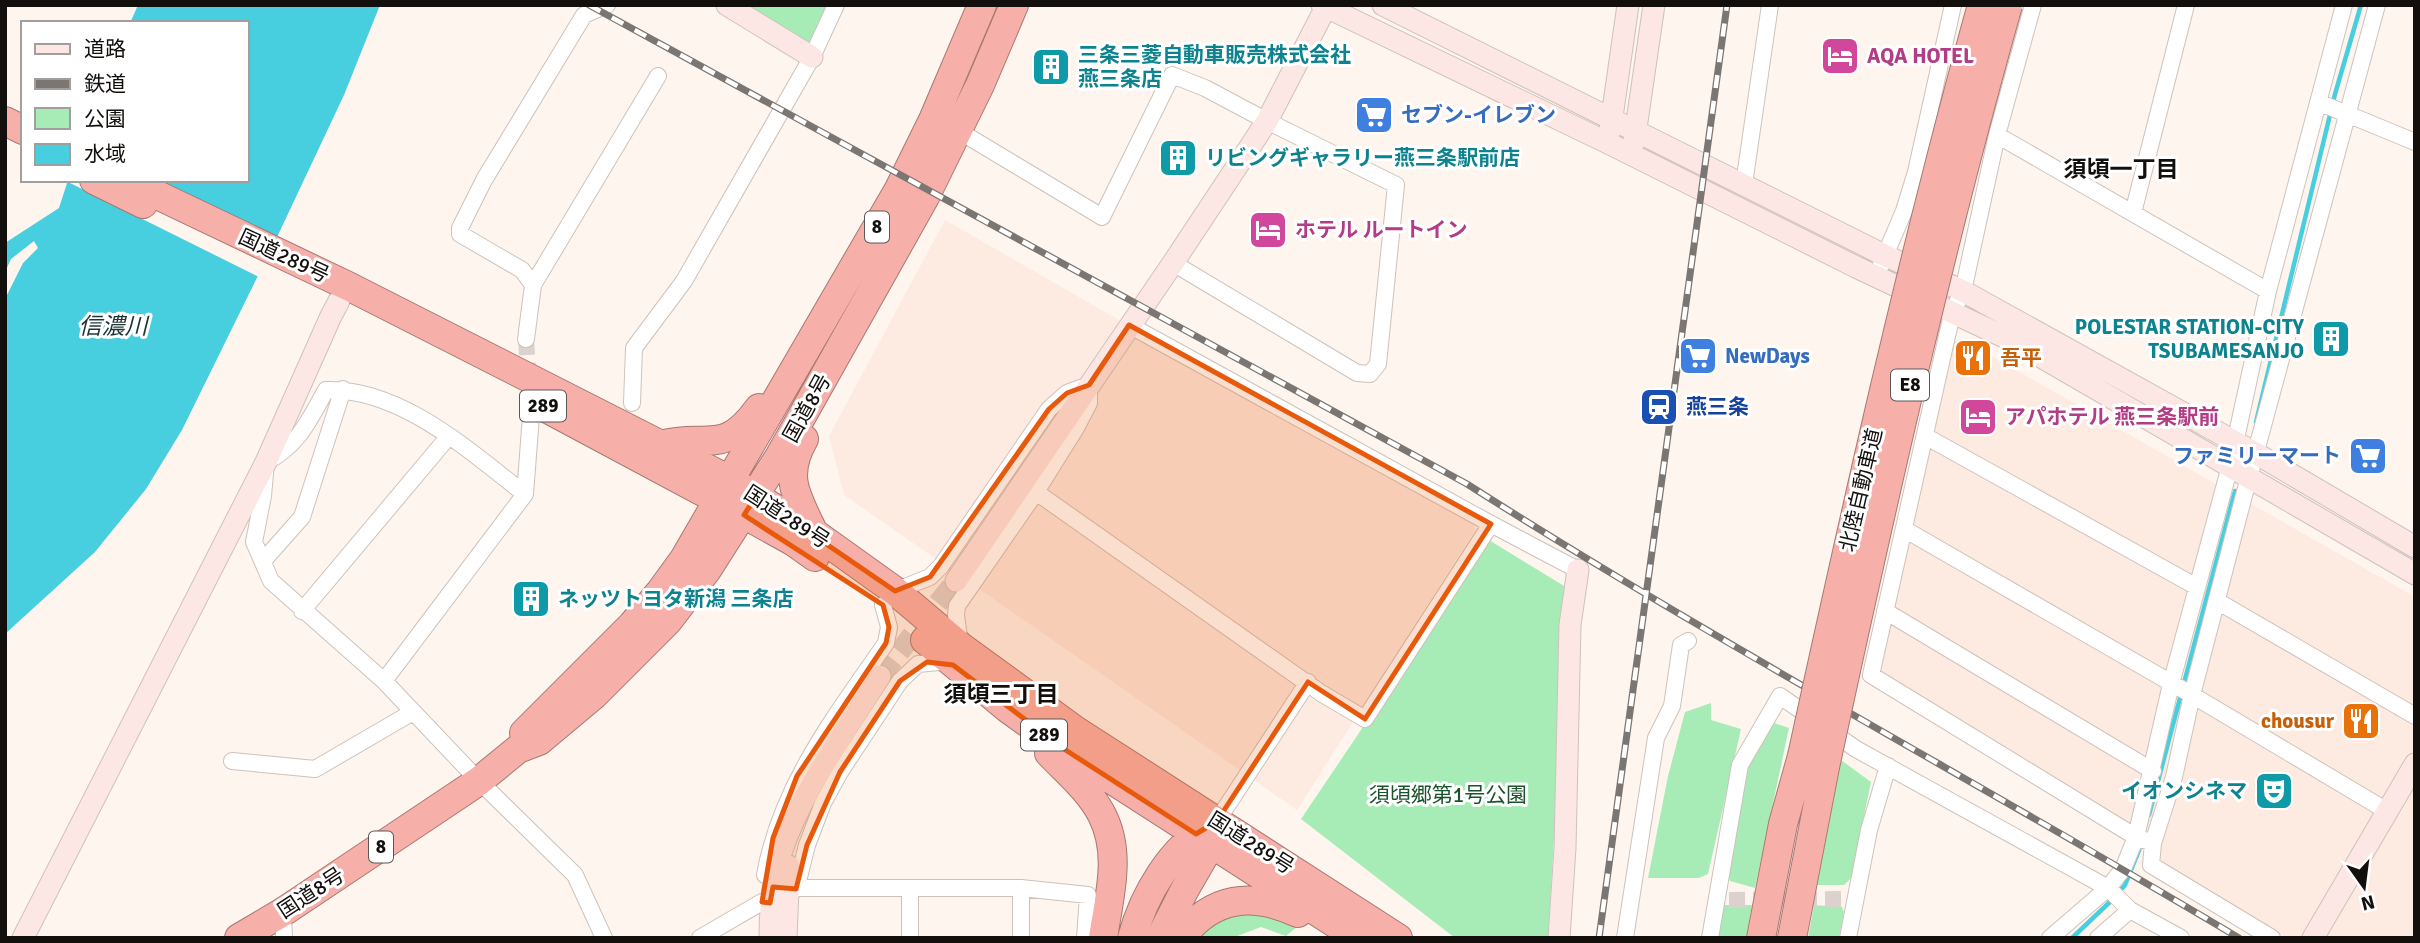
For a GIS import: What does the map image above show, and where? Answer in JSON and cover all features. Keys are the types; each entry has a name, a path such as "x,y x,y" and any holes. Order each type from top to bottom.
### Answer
{"highway":[{"name":"国道8号","path":"518,748 526,729 598,660 660,592 684,559 905,178 982,5"},
{"name":"国道8号","path":"239,938 283,925 479,781 518,748 539,741 594,695 652,638 707,570 750,505 925,197 959,131 1014,5"},
{"name":"北陸自動車道","path":"1793,938 1814,761 1892,353 1982,5"},
{"name":"北陸自動車道","path":"1767,938 2008,5"},
{"path":"5,121 21,129"},
{"path":"5,137 21,145"},
{"name":"国道289号","path":"98,182 660,445 750,505 814,533 957,655 1007,708 1112,782 1398,938"},
{"name":"国道289号","path":"130,182 549,409 724,490"},
{"path":"814,533 796,496 792,472 796,454 825,400 830,365"},
{"path":"660,445 680,439 715,441 731,436 750,421 760,406 776,401"},
{"name":"国道289号","path":"750,505 794,542 889,598"},
{"name":"国道289号","path":"957,655 1136,771 1208,833 1358,938"},
{"path":"1007,708 1089,796 1101,813 1107,828 1113,862 1104,938"},
{"path":"1761,938 1783,824 1814,761"},
{"path":"1132,938 1154,885 1170,861 1208,833"},
{"path":"1160,938 1185,889 1208,833"},
{"path":"1181,938 1192,922 1208,911 1225,903 1244,900 1280,905 1347,938"}],"street":[{"path":"533,285 522,270 460,234 460,228 484,180 584,15 607,5"},
{"path":"632,403 634,348 684,281 812,57 836,5"},
{"path":"1383,5 1963,291 2257,454 2415,547"},
{"path":"1608,143 1628,5"},
{"path":"1632,155 1654,5"},
{"path":"1744,184 1770,5"},
{"path":"1878,277 1884,254 1904,211 1916,172 1953,5"},
{"path":"2033,5 1997,135 1963,291 1953,311 1871,675 2136,837 2153,843"},
{"path":"2133,213 2186,5"},
{"path":"2272,938 2151,865 2153,843 2174,777 2182,690 2197,587 2236,443 2268,291 2321,103 2344,5"},
{"path":"2050,938 2110,890 2123,869 2136,837 2153,771 2217,601 2345,112 2378,5"},
{"path":"956,581 1267,121 1325,6 1878,277 1953,311 2040,356 2415,574"},
{"path":"737,8 812,57"},
{"path":"959,131 1102,217 1172,75 1205,88 1396,185 1378,364 1370,374 1357,373 1173,262"},
{"path":"526,339 533,285 658,76"},
{"path":"2321,103 2415,142"},
{"path":"1997,135 2268,291"},
{"path":"23,938 266,462 326,327 327,289"},
{"path":"1129,325 1578,569 1570,625 1565,848 1559,938"},
{"path":"791,888 823,803 840,772 900,681 918,664 939,662 957,655 957,606 1036,492 1076,428 1089,404 1089,384"},
{"path":"770,938 766,903 773,838 797,776 886,643 889,598 930,576 941,566 1049,409 1067,393 1089,384"},
{"path":"266,462 300,437 326,390 343,389 374,396 433,425 525,494"},
{"path":"262,561 302,517 343,389"},
{"path":"384,681 525,494 530,416"},
{"path":"302,611 449,436"},
{"path":"1925,436 2197,587"},
{"path":"266,462 254,542 271,581 384,681 479,781 575,875 604,938"},
{"path":"1036,492 1365,719 1491,524"},
{"path":"1904,529 2387,811"},
{"path":"2217,601 2230,606 2415,716"},
{"path":"1885,611 2153,771"},
{"path":"1625,938 1656,737 1672,706 1681,645 1688,641"},
{"path":"699,938 766,903 788,834 814,780 880,676"},
{"path":"1208,833 1308,682"},
{"path":"1710,938 1724,899 1740,765 1780,695 1856,749 2110,890 2128,908 2181,938"},
{"path":"232,761 315,769 413,712"},
{"path":"2313,938 2415,764"},
{"path":"1848,938 1869,830 1888,766"},
{"path":"786,938 791,888 789,866 814,780"},
{"path":"791,888 1021,888 1088,895 1085,938"},
{"path":"1021,888 1021,938"},
{"path":"910,889 910,938"},
{"path":"2098,938 2128,908"}],"highlighted area":[{"path":"1129,325 1491,524 1365,719 1308,682 1217,821 1196,834 1064,749 953,665 927,662 900,681 840,772 807,845 796,889 773,887 770,903 762,902 773,838 797,776 886,643 889,627 883,605 744,515 756,496 895,591 930,577 1049,409 1067,393 1089,385"}],"shaded area":[{"path":"945,220 1472,523 1475,530 1297,810 844,495 829,436"},
{"path":"1961,339 2415,597 2415,938 2287,938 2156,861 2161,847 1879,670 1951,343"}],"green space":[{"path":"750,5 829,5 810,46 749,9"},
{"name":"須頃郷第1号公園","path":"1489,540 1569,589 1548,938 1455,938 1301,819"},
{"path":"1711,703 1711,720 1741,729 1708,874 1699,878 1648,878 1668,776 1685,712"},
{"path":"1765,720 1789,728 1755,888 1730,881 1726,871 1745,764"},
{"path":"1841,760 1871,782 1851,878 1844,885 1817,885"},
{"path":"1721,905 1752,905 1746,938 1715,938"},
{"path":"1814,905 1842,907 1844,912 1839,938 1808,938"},
{"path":"1256,910 1287,919 1297,927 1286,936 1261,927 1232,938 1192,938 1219,915"}],"water":[{"name":"信濃川","path":"138,5 380,5 344,95 182,430 146,489 95,552 5,634 5,299 23,263 38,248 34,241 11,259 5,272 5,243 59,208 67,182 248,182 248,21 131,21"}],"pier":[{"path":"68,182 157,182 279,241 261,278"}],"waterway":[{"path":"2256,422 2335,94 2361,5"},
{"path":"2149,815 2235,491"},
{"path":"2119,892 2125,885 2142,843"},
{"path":"2072,938 2113,899"}],"tunnel":[{"path":"526,339 531,416"},
{"path":"880,676 956,581"},
{"path":"1729,900 1851,899"}],"railway":[{"path":"589,5 1467,484 1754,658 2239,938"},
{"path":"1599,938 1727,5"}],"place":[{"name":"AQA HOTEL","path":"1840,56"},
{"name":"三条三菱自動車販売株式会社 燕三条店","path":"1051,67"},
{"name":"セブン-イレブン","path":"1374,115"},
{"name":"リビングギャラリー燕三条駅前店","path":"1178,158"},
{"name":"ホテル ルートイン","path":"1268,230"},
{"name":"POLESTAR STATION-CITY TSUBAMESANJO","path":"2331,339"},
{"name":"NewDays","path":"1698,356"},
{"name":"吾平","path":"1973,358"},
{"name":"燕三条","path":"1659,407"},
{"name":"アパホテル 燕三条駅前","path":"1978,417"},
{"name":"ファミリーマート","path":"2368,456"},
{"name":"ネッツトヨタ新潟 三条店","path":"531,599"},
{"name":"chousur","path":"2361,721"},
{"name":"イオンシネマ","path":"2274,791"}],"district":[{"name":"須頃一丁目","path":"2121,169"},
{"name":"須頃三丁目","path":"1001,694"}]}
